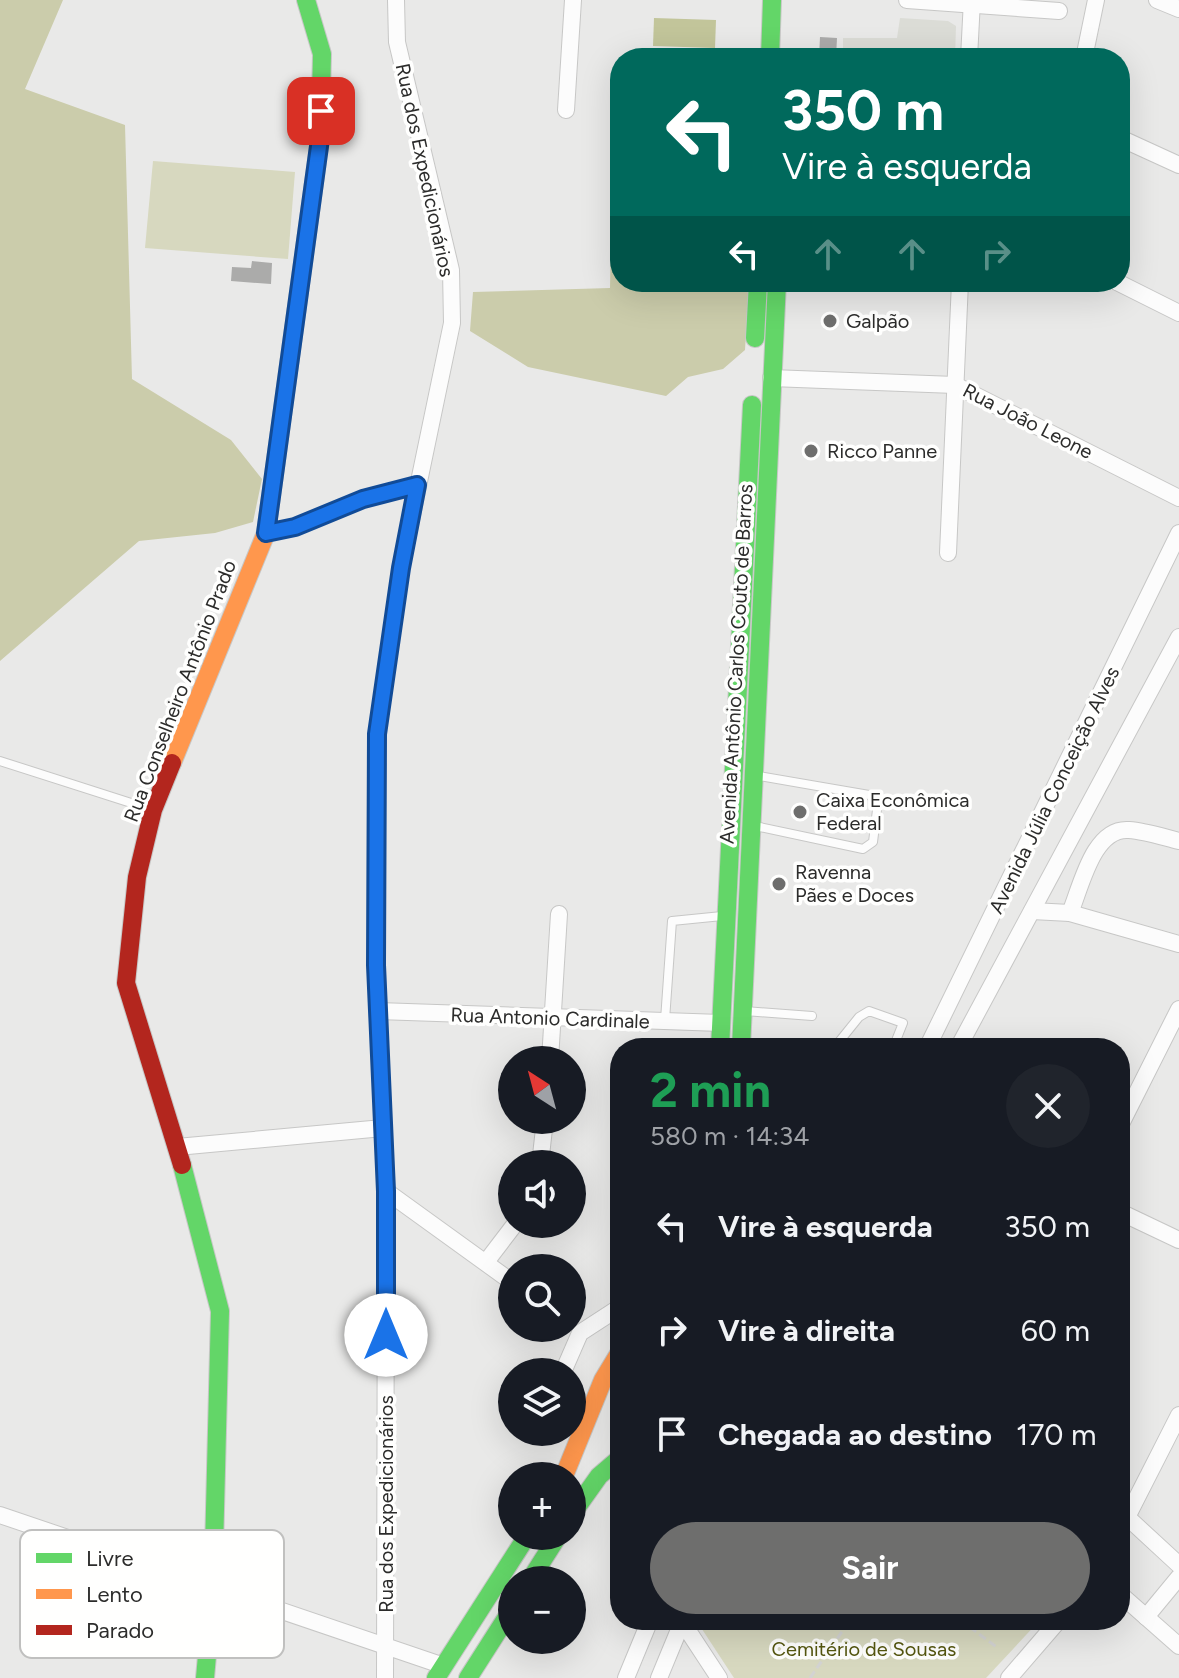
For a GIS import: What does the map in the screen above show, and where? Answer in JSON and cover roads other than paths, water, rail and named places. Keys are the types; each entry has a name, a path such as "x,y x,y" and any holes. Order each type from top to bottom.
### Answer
{"main road":[{"name":"Rua Conselheiro Antônio Prado","path":"214,1530 220,1311 177,1147 126,983 137,877 153,810 266,533 320,139 322,54 306,0"},
{"path":"770,48 772,0"},
{"path":"788,48 790,0"},
{"path":"754,362 758,292"},
{"name":"Avenida Antônio Carlos Couto de Barros","path":"744,1038 750,825 776,292"},
{"name":"Avenida Antônio Carlos Couto de Barros","path":"720,1038 752,393"},
{"path":"586,1414 610,1368"},
{"path":"586,1494 610,1467"},
{"path":"440,1672 518,1550"},
{"path":"468,1678 498,1631"},
{"name":"Rua Conselheiro Antônio Prado","path":"205,1678 207,1658"}],"street":[{"name":"Rua dos Expedicionários","path":"385,1678 386,1191 378,1011 377,734 401,568 452,323 451,270 397,42 396,0"},
{"path":"566,110 573,0"},
{"path":"907,0 972,2 1059,11"},
{"path":"1086,48 1096,0"},
{"path":"1157,0 1179,9"},
{"path":"970,48 972,2"},
{"path":"1130,143 1179,165"},
{"path":"1130,288 1179,313"},
{"path":"948,553 960,292"},
{"name":"Rua João Leone","path":"771,378 955,385 1179,498"},
{"path":"266,533 295,527 363,499 417,485"},
{"name":"Avenida Júlia Conceição Alves","path":"932,1038 1179,533"},
{"name":"Avenida Júlia Conceição Alves","path":"963,1038 1179,637"},
{"path":"1070,913 1099,845 1108,836 1127,829 1179,841"},
{"path":"1032,911 1070,913 1179,944"},
{"path":"551,1046 559,914"},
{"path":"1130,1106 1179,1009"},
{"name":"Rua Antonio Cardinale","path":"378,1011 721,1023"},
{"path":"177,1147 383,1128"},
{"path":"386,1191 498,1271"},
{"path":"1130,1217 1179,1240"},
{"path":"486,1262 504,1238"},
{"path":"586,1325 610,1312"},
{"path":"1130,1512 1179,1415"},
{"path":"0,1515 43,1530"},
{"path":"1130,1528 1179,1565"},
{"path":"1146,1617 1179,1577"},
{"path":"1130,1603 1179,1646"},
{"path":"284,1613 385,1648 440,1672"},
{"path":"626,1678 646,1630"},
{"path":"659,1678 678,1630"},
{"path":"688,1630 719,1678"},
{"path":"1032,1678 1014,1672 1050,1630"}],"lane":[{"path":"0,761 153,810"},
{"path":"750,825 863,849 873,842 878,802 869,795 753,775"},
{"path":"665,1022 672,921 727,916"},
{"path":"744,1010 812,1016"},
{"path":"842,1038 859,1017 869,1011 903,1023 897,1038"}],"place":[{"name":"Galpão","path":"830,321"},
{"name":"Ricco Panne","path":"811,451"},
{"name":"Caixa Econômica Federal","path":"800,812"},
{"name":"Ravenna Pães e Doces","path":"779,884"}],"park label":[{"name":"Cemitério de Sousas","path":"864,1649"}]}
